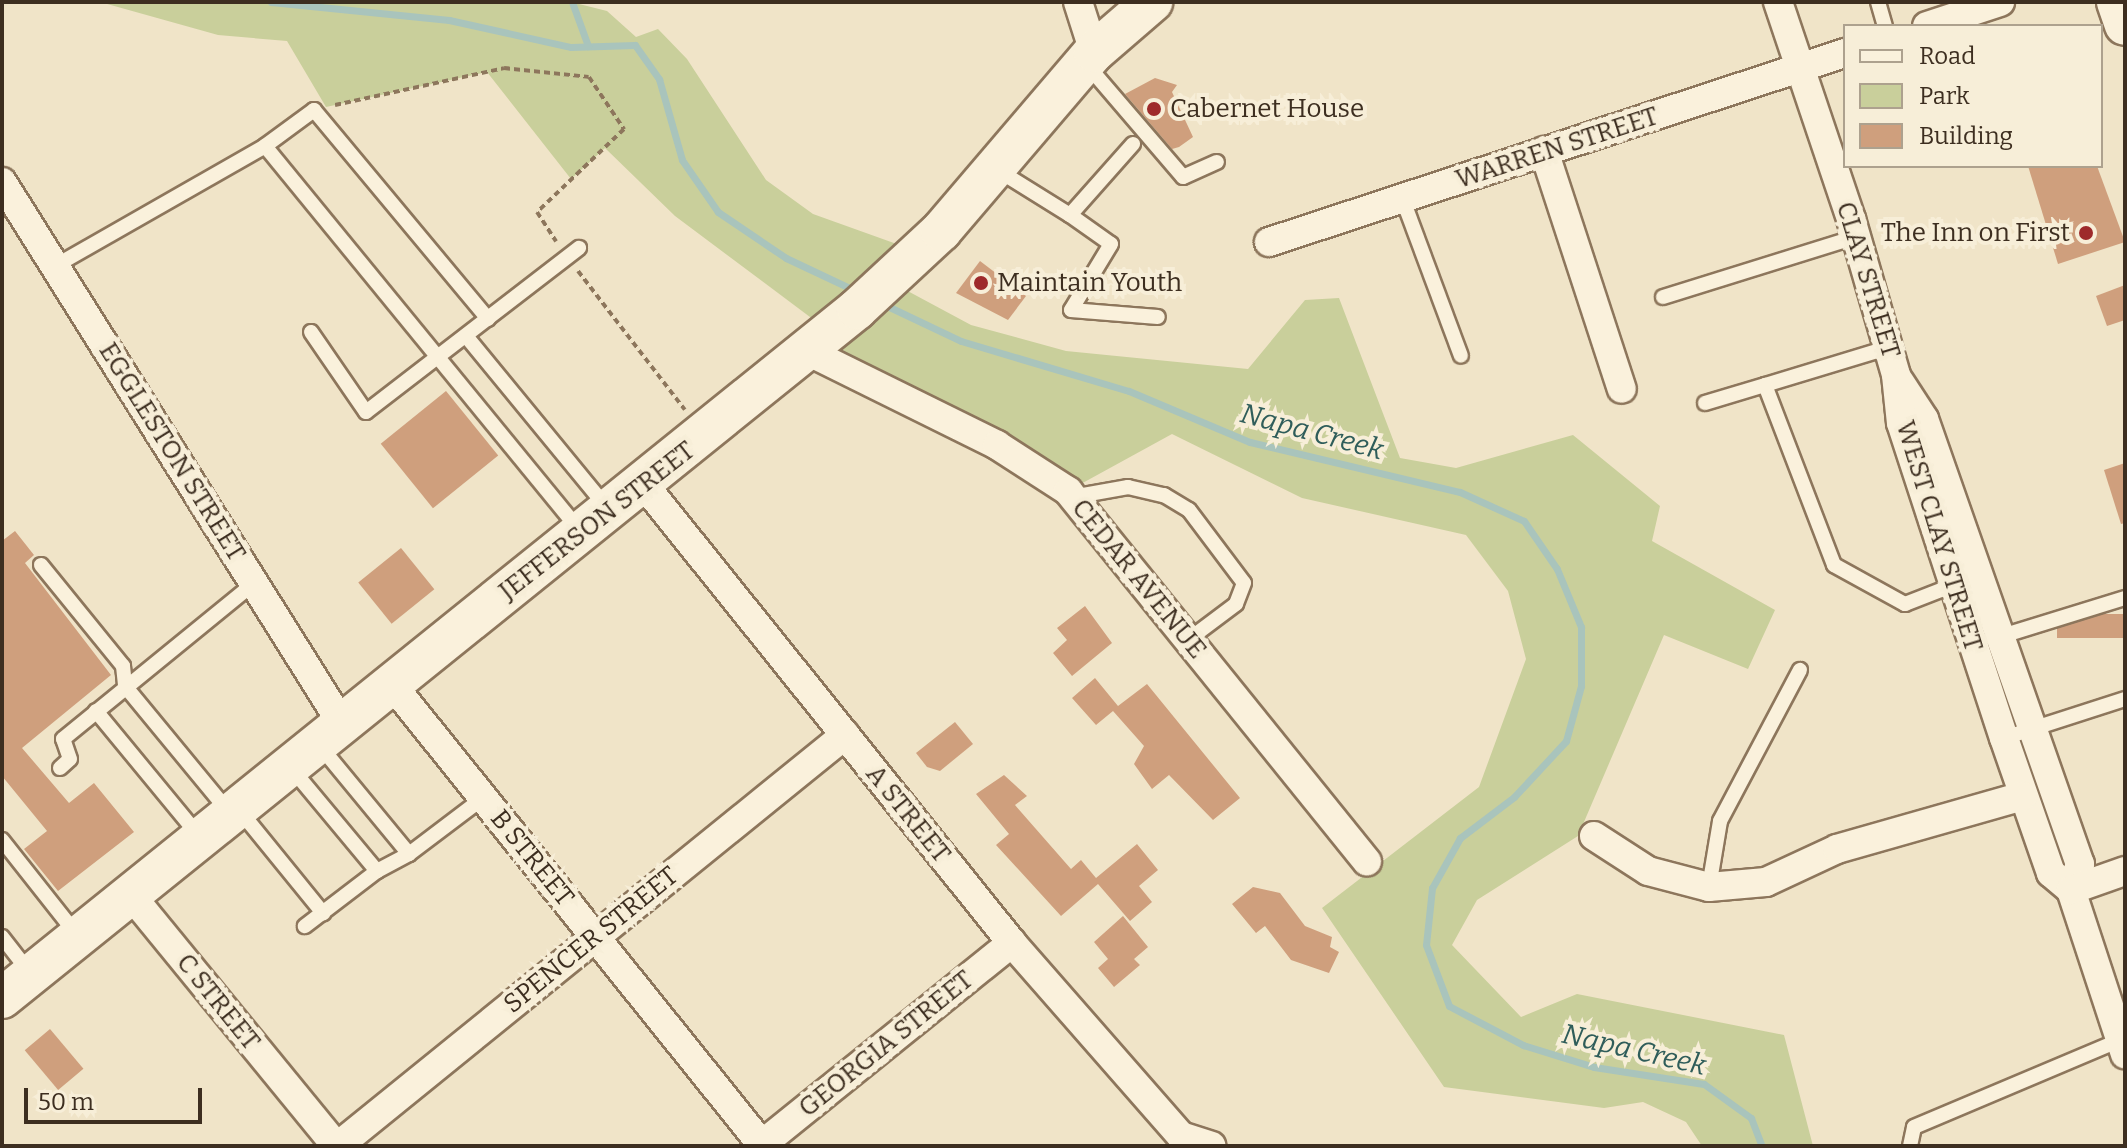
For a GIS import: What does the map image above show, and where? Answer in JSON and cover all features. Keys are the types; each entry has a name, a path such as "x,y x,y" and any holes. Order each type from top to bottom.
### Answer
{"main road":[{"name":"JEFFERSON STREET","path":"16,985 390,682 645,486 821,339 920,250 1090,57 1152,2"},
{"path":"2117,2 2125,25"}],"street":[{"path":"1078,2 1090,57"},
{"name":"CLAY STREET","path":"1778,2 1856,237 1896,375"},
{"path":"1933,24 2000,2"},
{"name":"WARREN STREET","path":"1269,242 1843,54"},
{"path":"1544,151 1622,389"},
{"name":"EGGLESTON STREET","path":"3,187 254,583 316,743"},
{"name":"CEDAR AVENUE","path":"821,339 997,445 1072,497 1367,861"},
{"name":"WEST CLAY STREET","path":"1896,375 1901,423 1954,585 2017,734 2080,864 2071,890"},
{"name":"WEST CLAY STREET","path":"1896,375 1924,419 2002,636 2023,796 2051,873 2071,890 2123,1047"},
{"name":"A STREET","path":"645,486 1174,1141"},
{"name":"B STREET","path":"390,682 762,1145"},
{"name":"SPENCER STREET","path":"337,1146 845,735"},
{"path":"1594,836 1648,871 1709,887 1766,882 1837,849 2023,796"},
{"path":"2071,890 2125,871"},
{"name":"C STREET","path":"130,894 337,1146"},
{"name":"GEORGIA STREET","path":"762,1145 1012,943"},
{"path":"1174,1141 1211,1146"}],"lane":[{"path":"1878,2 1884,24"},
{"path":"1090,57 1183,177 1217,162"},
{"path":"55,266 265,146 314,110 488,319"},
{"path":"1070,215 1133,144"},
{"path":"265,146 439,357 597,523"},
{"path":"995,168 1111,244 1071,310 1158,317"},
{"path":"1403,200 1461,356"},
{"path":"1663,297 1856,237"},
{"path":"311,332 366,412 573,252"},
{"path":"466,336 597,523"},
{"path":"1705,403 1887,348"},
{"path":"1765,385 1834,565 1905,604 1954,585"},
{"path":"1072,497 1128,487 1164,495 1189,510 1244,583 1236,604 1188,640"},
{"path":"41,565 123,666 125,686 223,819"},
{"path":"60,768 70,759 63,739 254,583"},
{"path":"2002,636 2125,598"},
{"path":"1709,887 1720,821 1800,670"},
{"path":"2017,734 2125,699"},
{"path":"96,711 223,819 323,913"},
{"path":"316,743 409,854"},
{"path":"316,743 377,871"},
{"path":"305,926 377,871 409,854 483,798"},
{"path":"2,840 77,936"},
{"path":"2,937 16,985"},
{"path":"1910,1146 1914,1127 2123,1047"}],"path":[{"path":"314,110 504,68 589,77 624,129 537,212 573,252 705,436"}],"green space":[{"path":"100,2 571,2 607,11 636,37 658,29 687,59 766,180 813,214 919,252 889,281 971,325 1066,351 1248,369 1305,300 1339,298 1400,458 1456,468 1573,435 1660,506 1652,541 1775,610 1748,669 1664,635 1578,836 1477,900 1452,945 1521,1017 1577,994 1784,1035 1813,1146 1702,1146 1686,1122 1643,1102 1604,1108 1444,1087 1322,908 1479,787 1526,659 1508,591 1466,535 1302,498 1172,434 1068,491 798,361 830,332 675,216 605,148 571,179 487,72 326,107 287,41 218,35"}],"building":[{"name":"Cabernet House","path":"1155,78 1177,85 1172,92 1193,137 1179,147 1172,149 1125,94"},
{"path":"2029,168 2098,168 2125,242 2058,264"},
{"path":"980,261 1026,296 1008,320 956,293"},
{"path":"2125,285 2125,320 2107,326 2096,296"},
{"path":"446,391 498,456 433,508 381,444"},
{"path":"2125,463 2125,523 2121,524 2104,470"},
{"path":"15,531 34,555 25,563 111,675 22,748 69,803 94,783 134,832 58,891 24,849 47,831 2,776 2,541"},
{"path":"401,548 434,589 392,624 358,583"},
{"path":"1085,606 1112,643 1072,676 1053,653 1067,640 1057,628"},
{"path":"2057,614 2125,614 2125,638 2057,638"},
{"path":"1095,678 1118,706 1147,684 1240,798 1213,820 1169,775 1152,789 1134,764 1144,746 1113,711 1096,725 1072,698"},
{"path":"955,722 973,744 940,771 927,767 916,753"},
{"path":"1004,775 1027,796 1015,805 1071,869 1081,860 1096,878 1137,844 1158,870 1139,886 1152,902 1130,921 1098,884 1061,916 996,845 1009,834 976,794"},
{"path":"1253,887 1280,893 1305,926 1332,937 1330,947 1339,952 1329,973 1291,960 1265,926 1256,933 1232,904"},
{"path":"1123,916 1148,947 1134,959 1140,965 1114,987 1098,968 1108,959 1094,942"},
{"path":"50,1029 83,1069 58,1090 25,1050"}],"waterway":[{"name":"Napa Creek","path":"271,2 449,20 571,47 635,45 659,79 682,160 718,212 786,258 858,292"},
{"path":"572,2 588,46"},
{"name":"Napa Creek","path":"883,304 961,341 1129,391 1250,442 1460,492 1524,521 1557,569 1581,627 1581,686 1566,741 1514,797 1460,838 1432,888 1426,945 1449,1006 1523,1045 1594,1067 1704,1084 1751,1118 1762,1146"}],"place":[{"name":"Cabernet House","path":"1154,109"},
{"name":"The Inn on First","path":"2086,233"},
{"name":"Maintain Youth","path":"981,283"}]}
